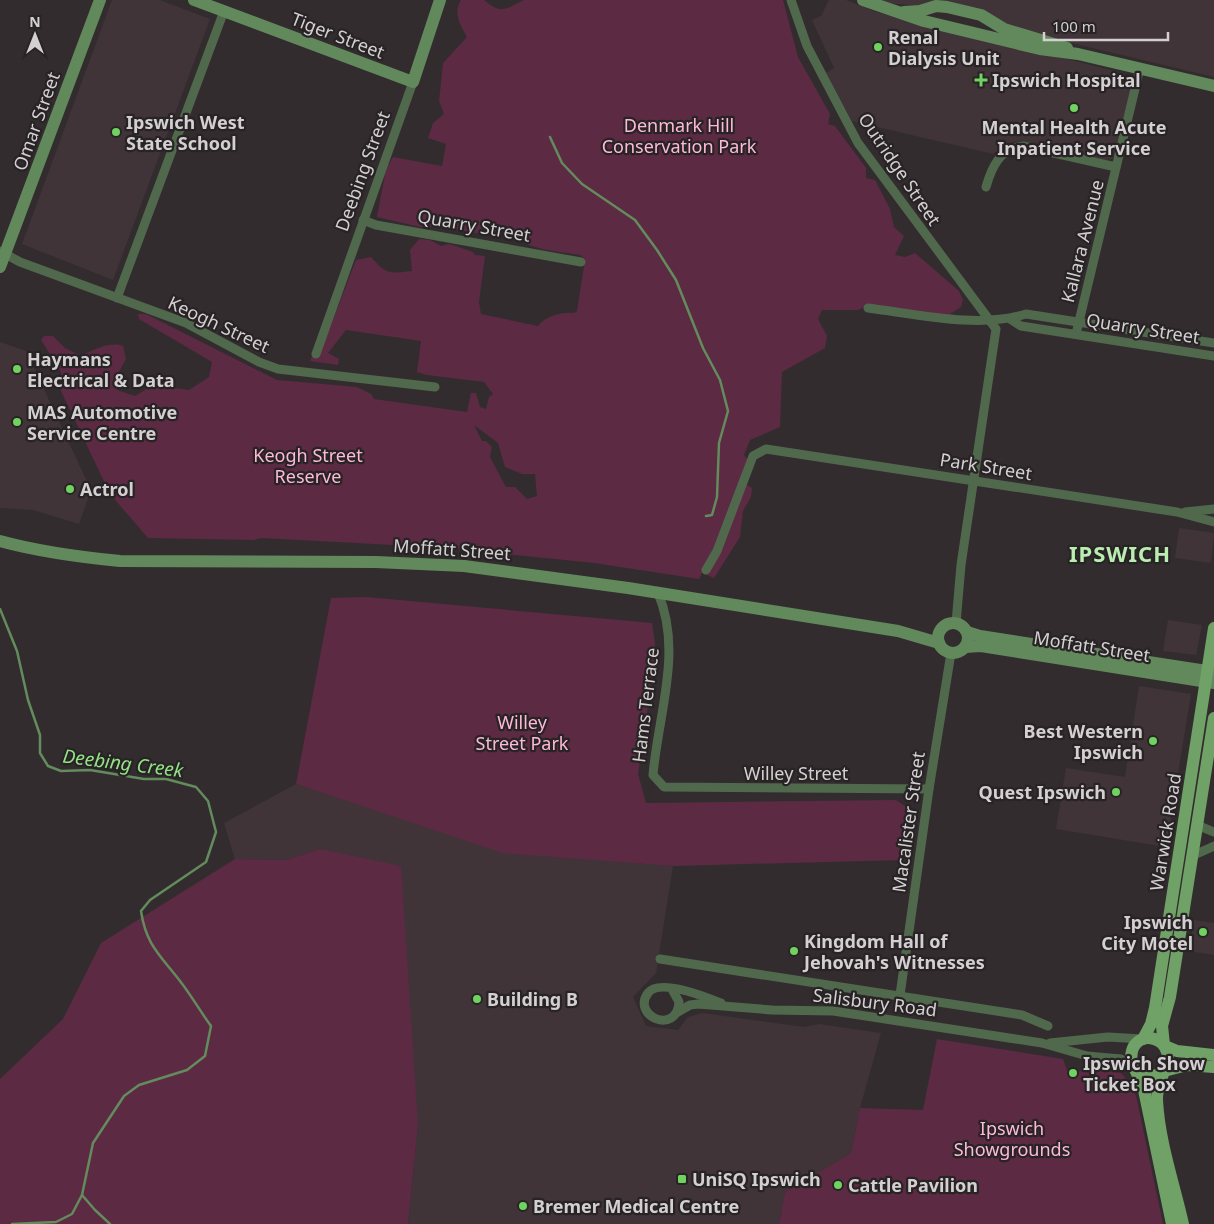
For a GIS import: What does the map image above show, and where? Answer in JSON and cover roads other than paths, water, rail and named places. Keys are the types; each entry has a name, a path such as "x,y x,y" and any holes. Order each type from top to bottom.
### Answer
{"main road":[{"name":"Omar Street","path":"0,267 3,253 100,0"},
{"name":"Tiger Street","path":"194,0 413,82"},
{"name":"Deebing Street","path":"413,82 440,0"},
{"path":"870,2 894,12 989,37 1044,50 1075,53 1214,86"},
{"path":"894,12 920,11 938,6 981,15 999,27 1051,42 1075,53"},
{"path":"938,6 934,10 933,16 942,25"},
{"path":"989,37 993,30 990,20"},
{"name":"Moffatt Street","path":"0,541 30,550 75,557 120,560 376,562 464,566 658,593 898,631 939,643"},
{"path":"956,623 967,632 968,639 965,647 959,652 951,653 944,650 939,643 938,634 942,627 956,623"},
{"name":"Moffatt Street","path":"898,631 942,627"},
{"name":"Warwick Road","path":"1143,1039 1151,1024 1155,1008 1210,677 1214,628"},
{"name":"Moffatt Street","path":"967,632 980,636 1210,677"},
{"name":"Moffatt Street","path":"965,647 981,646 1210,677"},
{"name":"Warwick Road","path":"1164,1046 1162,1026 1170,998 1214,718"},
{"path":"1172,1224 1144,1090 1134,1067 1132,1050 1143,1039 1155,1039 1164,1046 1177,1051 1214,1055"},
{"path":"1164,1046 1168,1058 1158,1086 1158,1107 1183,1224"},
{"path":"1134,1067 1147,1076 1154,1076 1188,1065 1214,1067"}],"street":[{"name":"Outridge Street","path":"791,0 807,46 858,143 988,319"},
{"path":"118,298 224,11"},
{"name":"Kallara Avenue","path":"1076,334 1140,68"},
{"name":"Deebing Street","path":"316,354 362,220 413,82"},
{"path":"986,187 995,162 1014,147 1033,146 1116,167"},
{"name":"Quarry Street","path":"362,220 376,225 581,262"},
{"name":"Keogh Street","path":"3,253 186,323 259,362 278,369 435,387"},
{"name":"Quarry Street","path":"868,308 957,320 1010,319 1026,314 1214,343"},
{"path":"956,623 961,566 996,329 988,319"},
{"name":"Quarry Street","path":"1010,319 1021,326 1214,356"},
{"name":"Park Street","path":"706,570 717,551 753,456 766,449 776,449 1177,512 1214,522"},
{"path":"1177,512 1214,509"},
{"name":"Hams Terrace","path":"658,593 665,609 669,627 670,649 653,775 657,782 664,787"},
{"name":"Macalister Street","path":"900,995 929,788 951,653"},
{"name":"Willey Street","path":"664,787 929,788"},
{"path":"1197,825 1214,832"},
{"path":"1192,856 1214,846"},
{"name":"Salisbury Road","path":"660,959 1022,1015 1048,1026"},
{"path":"672,989 679,1002 676,1014 666,1020 658,1020 648,1014 645,1005 647,995 655,988 664,986 726,1005"},
{"name":"Salisbury Road","path":"676,1014 694,1004 772,1010 833,1011 1042,1043 1092,1057 1119,1058 1134,1067"},
{"path":"1092,1057 1102,1039"},
{"name":"Salisbury Road","path":"1042,1043 1102,1039 1143,1039"}],"waterway":[{"path":"550,137 562,163 582,184 635,220 657,250 676,280 703,348 720,380 728,411 719,443 717,497 712,515 706,516"},
{"name":"Deebing Creek","path":"0,609 17,651 28,700 40,735 40,753 48,766 61,771 90,770 144,779 166,779 196,787 208,801 216,832 206,862 150,900 141,911 143,923 150,941 211,1026 205,1056 187,1070 139,1085 124,1096 93,1143 82,1195 72,1214 56,1222 12,1224"},
{"path":"82,1195 110,1224"}],"place":[{"name":"Renal Dialysis Unit","path":"878,47"},
{"name":"Ipswich Hospital","path":"981,80"},
{"name":"Mental Health Acute Inpatient Service","path":"1074,108"},
{"name":"Ipswich West State School","path":"116,132"},
{"name":"Haymans Electrical & Data","path":"17,369"},
{"name":"MAS Automotive Service Centre","path":"17,422"},
{"name":"Actrol","path":"70,489"},
{"name":"Best Western Ipswich","path":"1153,741"},
{"name":"Quest Ipswich","path":"1116,792"},
{"name":"Ipswich City Motel","path":"1203,932"},
{"name":"Kingdom Hall of Jehovah's Witnesses","path":"794,951"},
{"name":"Building B","path":"477,999"},
{"name":"Ipswich Show Ticket Box","path":"1073,1073"},
{"name":"UniSQ Ipswich","path":"682,1179"},
{"name":"Cattle Pavilion","path":"838,1185"},
{"name":"Bremer Medical Centre","path":"523,1206"}],"district":[{"name":"IPSWICH","path":"1120,553"}],"park label":[{"name":"Denmark Hill Conservation Park","path":"679,135"},
{"name":"Keogh Street Reserve","path":"308,465"},
{"name":"Willey Street Park","path":"522,732"},
{"name":"Ipswich Showgrounds","path":"1012,1138"}]}
